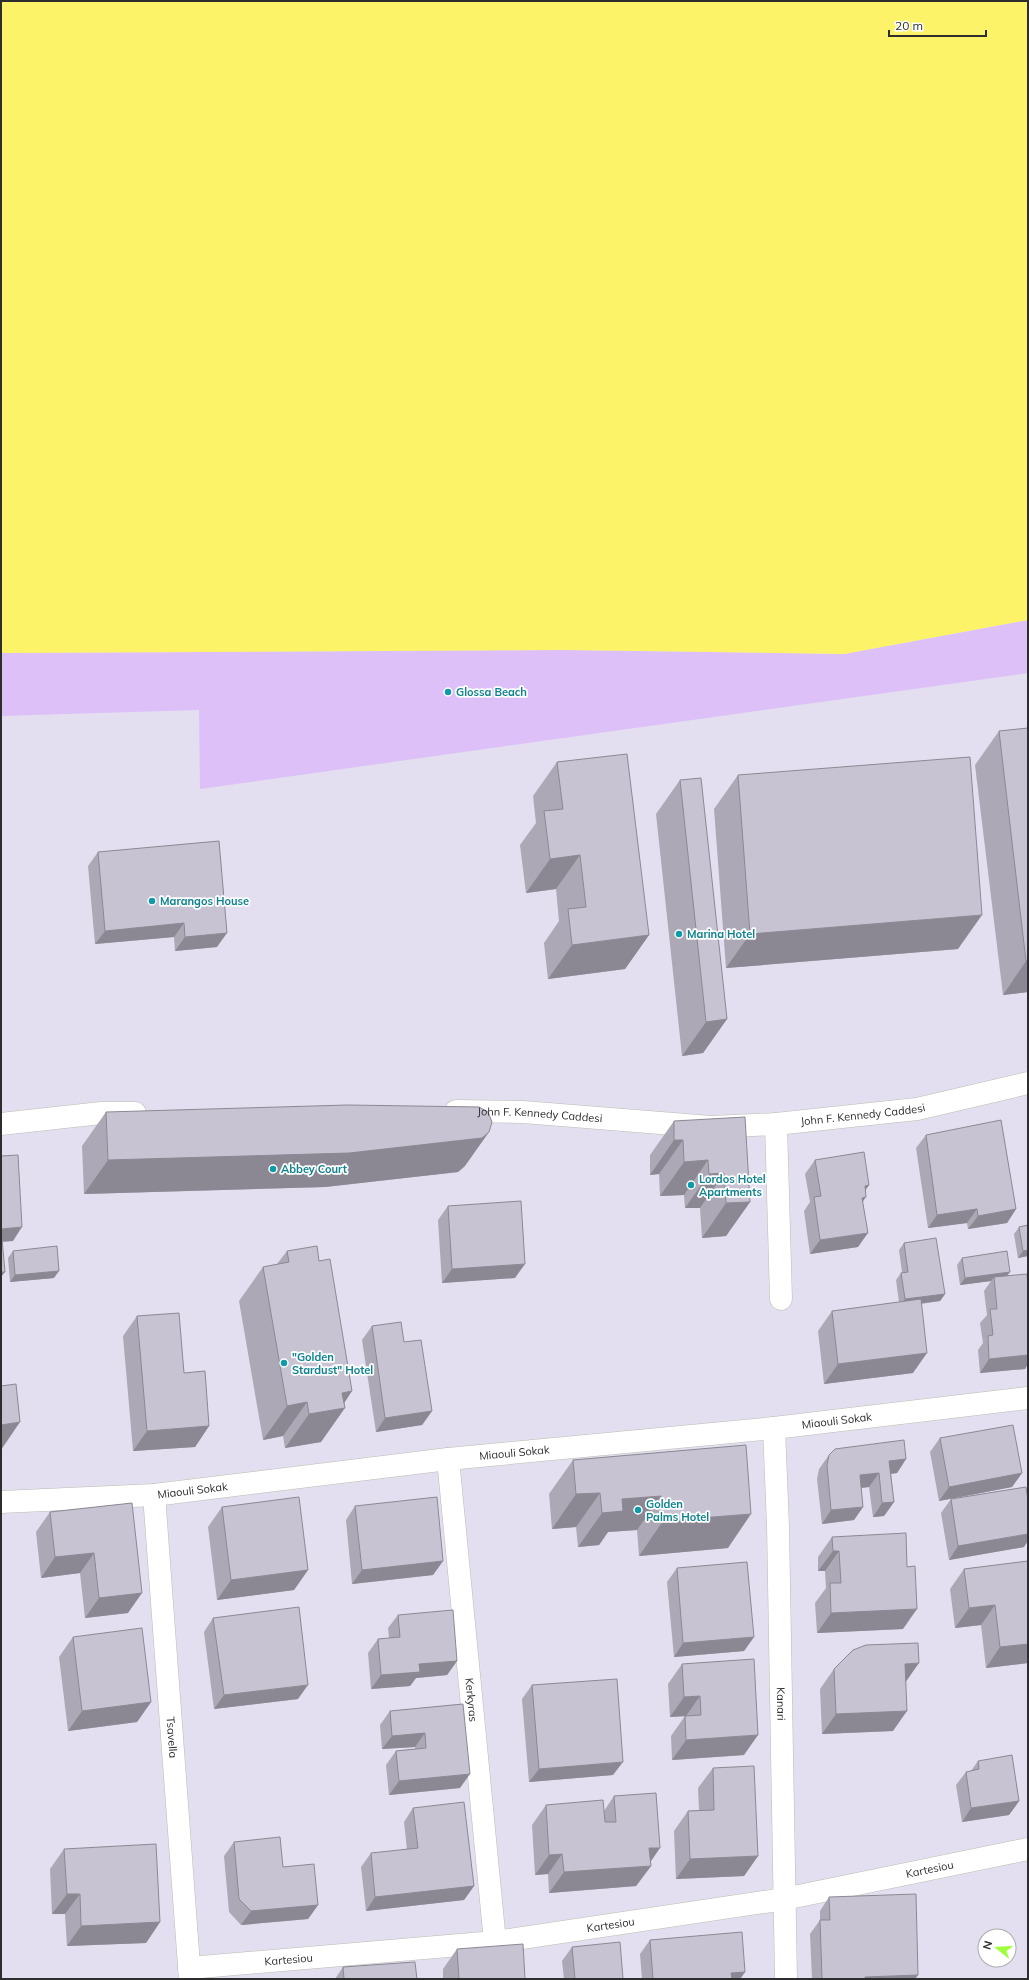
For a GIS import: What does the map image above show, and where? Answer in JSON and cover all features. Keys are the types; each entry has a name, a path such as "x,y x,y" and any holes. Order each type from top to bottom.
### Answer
{"street":[{"name":"John F. Kennedy Caddesi","path":"435,1111 523,1112 711,1127 776,1124 917,1109 1028,1083"},
{"path":"1,1124 101,1113 157,1112"},
{"path":"776,1124 781,1299"},
{"name":"Miaouli Sokak","path":"1,1502 154,1495 448,1459 774,1428 1028,1398"},
{"name":"Kanari","path":"774,1428 778,1526 786,1979"},
{"name":"Kerkyras","path":"448,1459 495,1942"},
{"name":"Tsavella","path":"154,1495 190,1973"},
{"name":"Kartesiou","path":"190,1973 495,1942 784,1899 1028,1849"}],"sand":[{"name":"Glossa Beach","path":"1028,620 1028,673 200,789 199,710 1,716 1,653 566,650 844,654"}],"shaded area":[{"path":"1,1 1028,1 1028,620 844,654 566,650 1,653"}],"building":[{"path":"1028,728 1028,960 1026,961 999,731"},
{"path":"627,754 649,935 572,945 568,909 586,907 580,855 550,859 544,811 563,809 557,762"},
{"path":"970,757 982,915 750,934 738,775"},
{"path":"701,778 727,1019 706,1022 680,780"},
{"name":"Marangos House","path":"219,841 227,933 185,937 184,923 105,931 98,852"},
{"path":"348,1105 479,1107 488,1112 492,1122 489,1132 482,1138 349,1153 108,1160 106,1112"},
{"path":"745,1117 750,1202 726,1203 724,1173 709,1174 708,1160 684,1162 683,1140 674,1140 674,1121"},
{"path":"1001,1120 1016,1209 978,1216 977,1209 937,1215 926,1135"},
{"path":"864,1152 869,1185 865,1186 866,1197 862,1198 868,1233 820,1240 814,1197 821,1196 815,1160"},
{"path":"18,1155 22,1227 1,1229 1,1156"},
{"path":"521,1201 525,1264 452,1269 448,1206"},
{"path":"1028,1225 1028,1250 1023,1251 1019,1227"},
{"path":"936,1238 945,1294 905,1299 901,1273 908,1272 904,1243"},
{"path":"2,1239 5,1272 1,1272"},
{"path":"57,1246 59,1271 15,1275 13,1251"},
{"path":"317,1246 319,1261 330,1259 352,1391 342,1393 345,1408 309,1414 307,1402 287,1406 263,1267 289,1262 287,1251"},
{"path":"1007,1251 1010,1272 965,1278 962,1258"},
{"path":"1027,1274 1028,1355 989,1359 988,1336 993,1335 990,1309 997,1309 994,1277"},
{"path":"921,1299 927,1353 838,1364 832,1311"},
{"path":"179,1313 184,1373 205,1371 209,1426 147,1431 137,1316"},
{"path":"401,1322 404,1342 421,1340 432,1411 385,1418 372,1326"},
{"path":"16,1384 20,1422 1,1425 1,1386"},
{"path":"1013,1425 1022,1473 949,1487 940,1438"},
{"path":"904,1440 906,1459 889,1461 894,1502 882,1503 879,1473 860,1475 863,1507 831,1510 827,1465 829,1455 835,1449"},
{"path":"746,1445 751,1514 663,1521 661,1496 622,1499 623,1511 602,1513 600,1493 576,1494 573,1460"},
{"path":"1026,1487 1028,1500 1028,1534 958,1546 951,1499"},
{"path":"299,1497 308,1570 231,1580 222,1507"},
{"path":"437,1497 443,1561 362,1570 355,1506"},
{"path":"132,1503 142,1593 99,1598 94,1553 55,1557 50,1512"},
{"path":"906,1533 907,1567 915,1566 917,1609 831,1613 830,1583 841,1583 839,1551 833,1551 832,1537"},
{"path":"1028,1561 1028,1644 1000,1647 995,1605 969,1608 964,1569"},
{"path":"747,1562 754,1637 683,1643 677,1568"},
{"path":"299,1607 308,1685 224,1695 213,1618"},
{"path":"453,1610 457,1661 419,1664 420,1672 381,1675 378,1639 400,1637 398,1615"},
{"path":"142,1628 151,1702 82,1711 73,1637"},
{"path":"918,1643 919,1663 905,1664 907,1711 836,1714 834,1669 853,1650 866,1645"},
{"path":"754,1659 758,1735 686,1740 685,1716 701,1715 700,1696 684,1697 682,1664"},
{"path":"617,1679 623,1762 539,1769 532,1685"},
{"path":"463,1704 470,1774 399,1781 396,1751 426,1748 425,1733 392,1736 390,1711"},
{"path":"1012,1755 1019,1801 971,1808 966,1772 979,1769 978,1761"},
{"path":"754,1766 758,1856 690,1859 688,1811 714,1810 713,1768"},
{"path":"656,1793 660,1848 649,1848 651,1866 564,1872 562,1854 549,1855 546,1805 603,1800 605,1822 616,1822 614,1796"},
{"path":"464,1802 474,1886 375,1897 371,1853 418,1848 413,1808"},
{"path":"280,1837 283,1867 314,1864 318,1905 251,1911 239,1899 234,1842"},
{"path":"156,1844 160,1922 81,1926 80,1894 67,1894 64,1849"},
{"path":"916,1894 918,1975 865,1977 865,1979 822,1979 820,1920 830,1920 829,1897"},
{"path":"742,1932 745,1972 731,1973 732,1979 653,1979 650,1940"},
{"path":"620,1942 623,1979 575,1979 572,1947"},
{"path":"523,1944 525,1979 459,1979 457,1949"},
{"path":"415,1962 417,1979 344,1979 343,1967"}],"place":[{"name":"Glossa Beach","path":"448,692"},
{"name":"Marangos House","path":"152,901"},
{"name":"Marina Hotel","path":"679,934"},
{"name":"Abbey Court","path":"273,1169"},
{"name":"Lordos Hotel Apartments","path":"691,1185"},
{"name":"\"Golden Stardust\" Hotel","path":"284,1363"},
{"name":"Golden Palms Hotel","path":"638,1510"}]}
